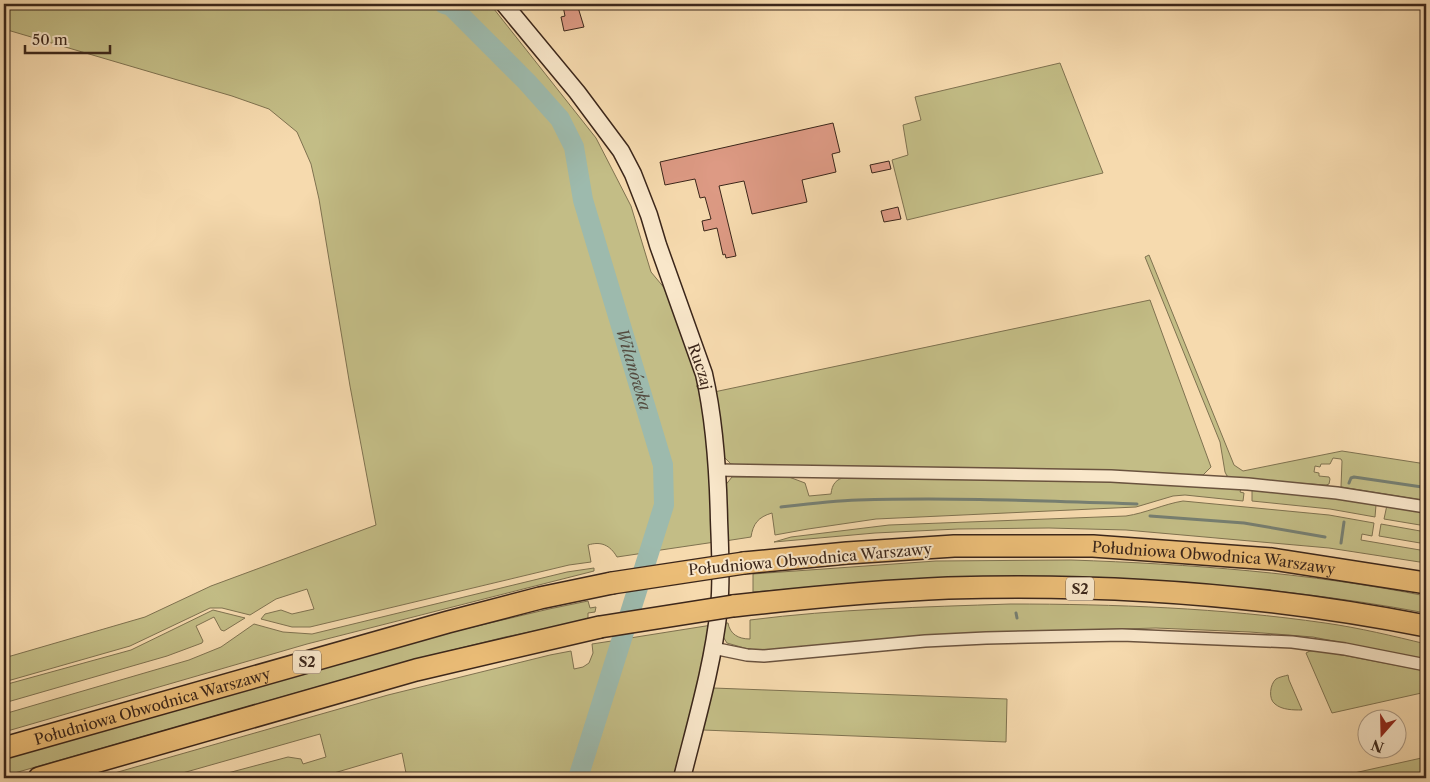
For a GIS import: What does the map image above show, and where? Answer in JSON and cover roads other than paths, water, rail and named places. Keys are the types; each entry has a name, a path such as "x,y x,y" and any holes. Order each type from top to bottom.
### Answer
{"highway":[{"name":"Południowa Obwodnica Warszawy","path":"4,748 448,622 540,598 612,583 744,563 847,553 954,546 1093,546 1272,559 1426,583"},
{"name":"S2","path":"39,778 416,670 600,627 733,606 853,594 948,588 1126,590 1266,600 1377,616 1426,626"}],"street":[{"name":"Ruczaj","path":"504,4 577,92 621,152 633,174 704,374 713,424 718,470 719,608 713,648 682,778"},
{"path":"718,470 1111,476 1267,486 1337,493 1426,507"},
{"path":"713,648 747,655 764,656 925,641 1122,635 1292,642 1344,649 1426,666"}],"waterway":[{"name":"Wilanówka","path":"444,4 451,6 527,82 560,119 574,147 583,200 663,465 664,505 578,778"},
{"path":"1349,483 1351,478 1354,477 1422,487"},
{"path":"781,507 839,501 893,499 1137,504"},
{"path":"1150,516 1244,523 1325,537"},
{"path":"1341,543 1344,522"},
{"path":"1016,613 1017,618"}]}
